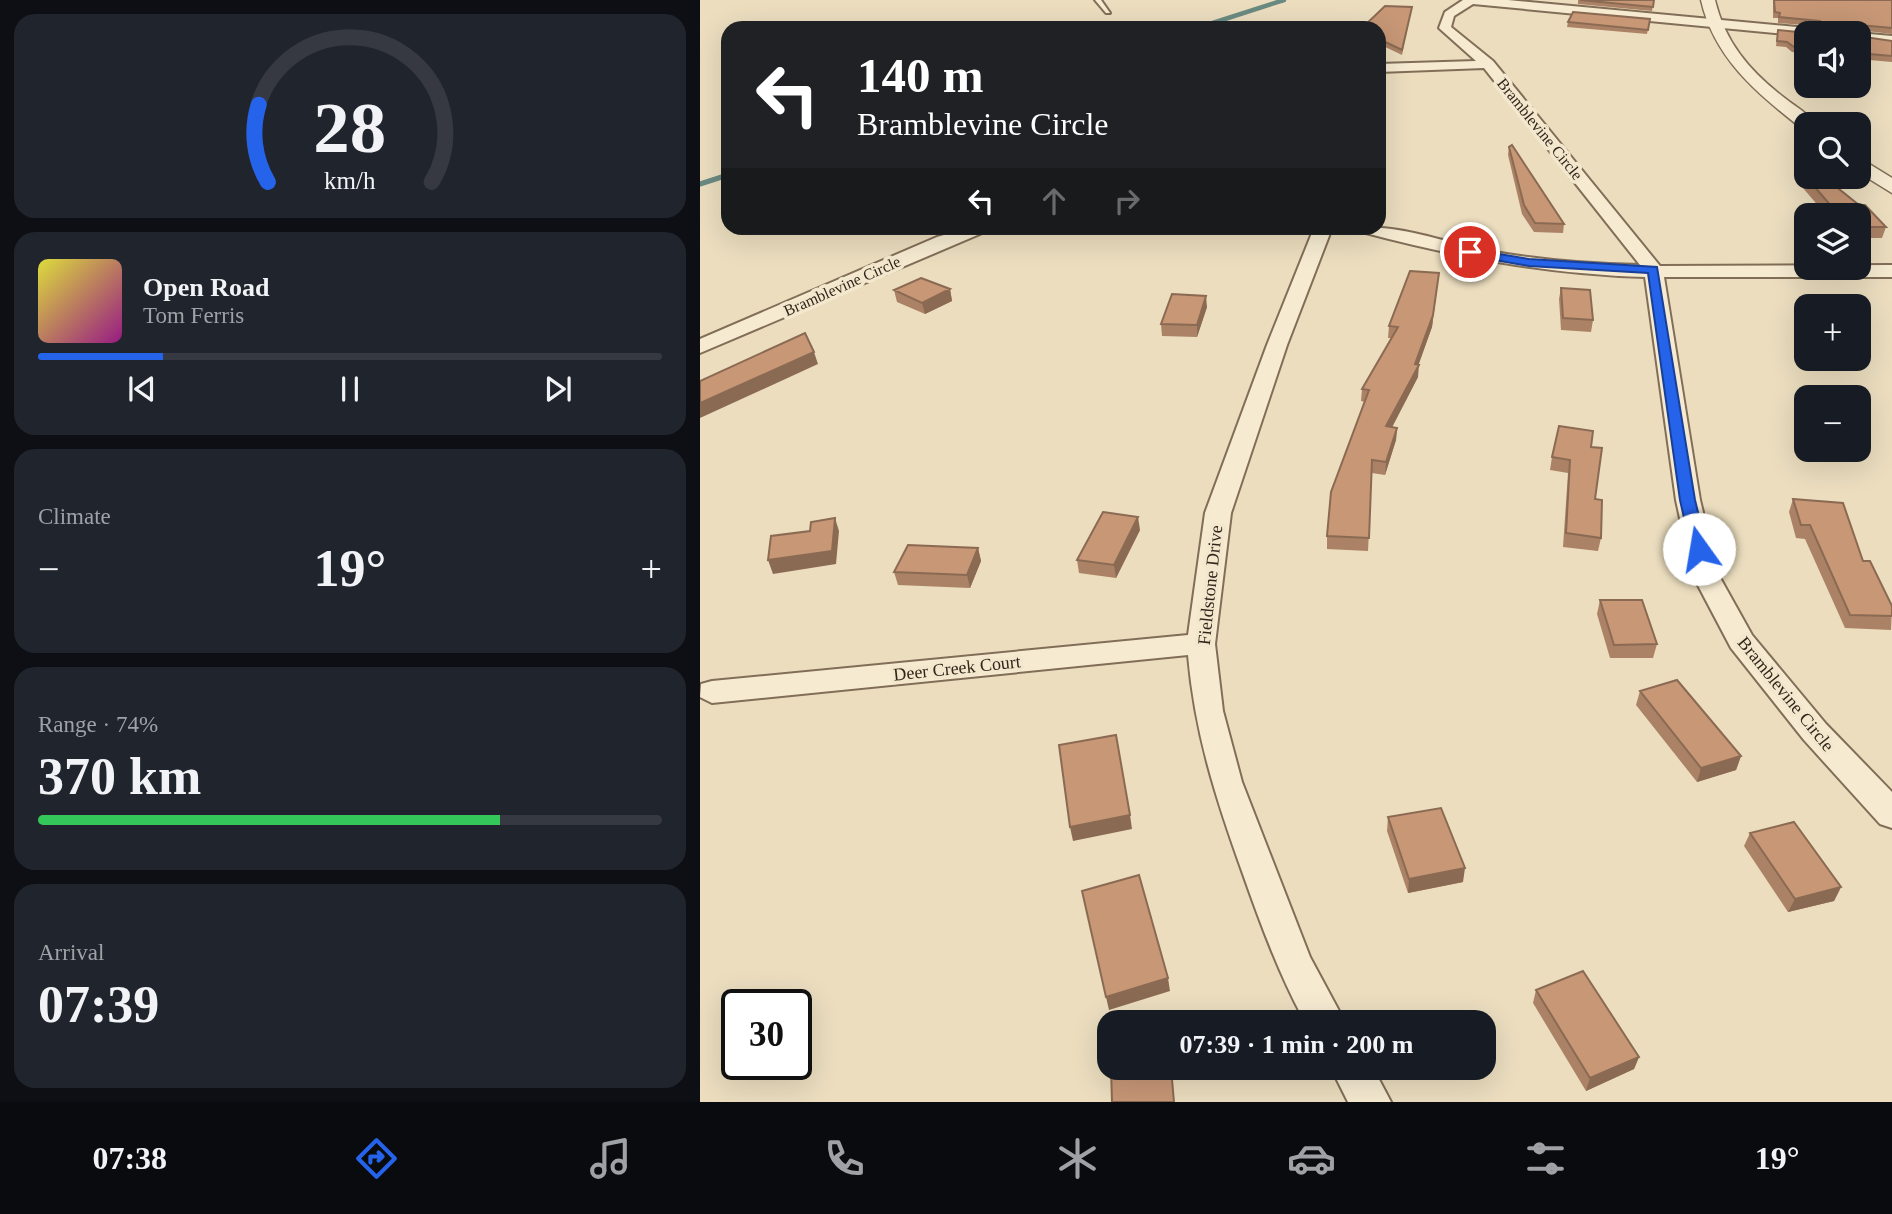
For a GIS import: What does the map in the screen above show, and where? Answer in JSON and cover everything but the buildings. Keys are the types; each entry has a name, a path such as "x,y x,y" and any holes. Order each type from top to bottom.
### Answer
{"street":[{"path":"1471,0 1794,31"},
{"name":"Bramblevine Circle","path":"1471,0 1449,14 1445,28 1488,64 1653,270 1688,500 1705,574 1741,641 1815,732 1892,814"},
{"path":"1708,0 1711,24 1729,56 1794,113"},
{"path":"1871,38 1892,40"},
{"path":"1386,68 1488,64"},
{"path":"1871,172 1892,187"},
{"path":"1386,232 1529,263 1653,270 1892,271"},
{"name":"Bramblevine Circle","path":"700,347 962,235"},
{"name":"Fieldstone Drive","path":"1319,1010 1294,965 1226,782 1208,711 1201,644 1218,513 1277,345 1320,235"},
{"name":"Deer Creek Court","path":"712,692 1201,644"},
{"path":"1357,1080 1370,1102"}],"lane":[{"path":"1098,0 1108,12"}],"waterway":[{"path":"1219,21 1284,0"},
{"path":"700,184 721,177"}],"route":[{"path":"1470,252 1529,263 1653,270 1688,500 1699,549"}]}
